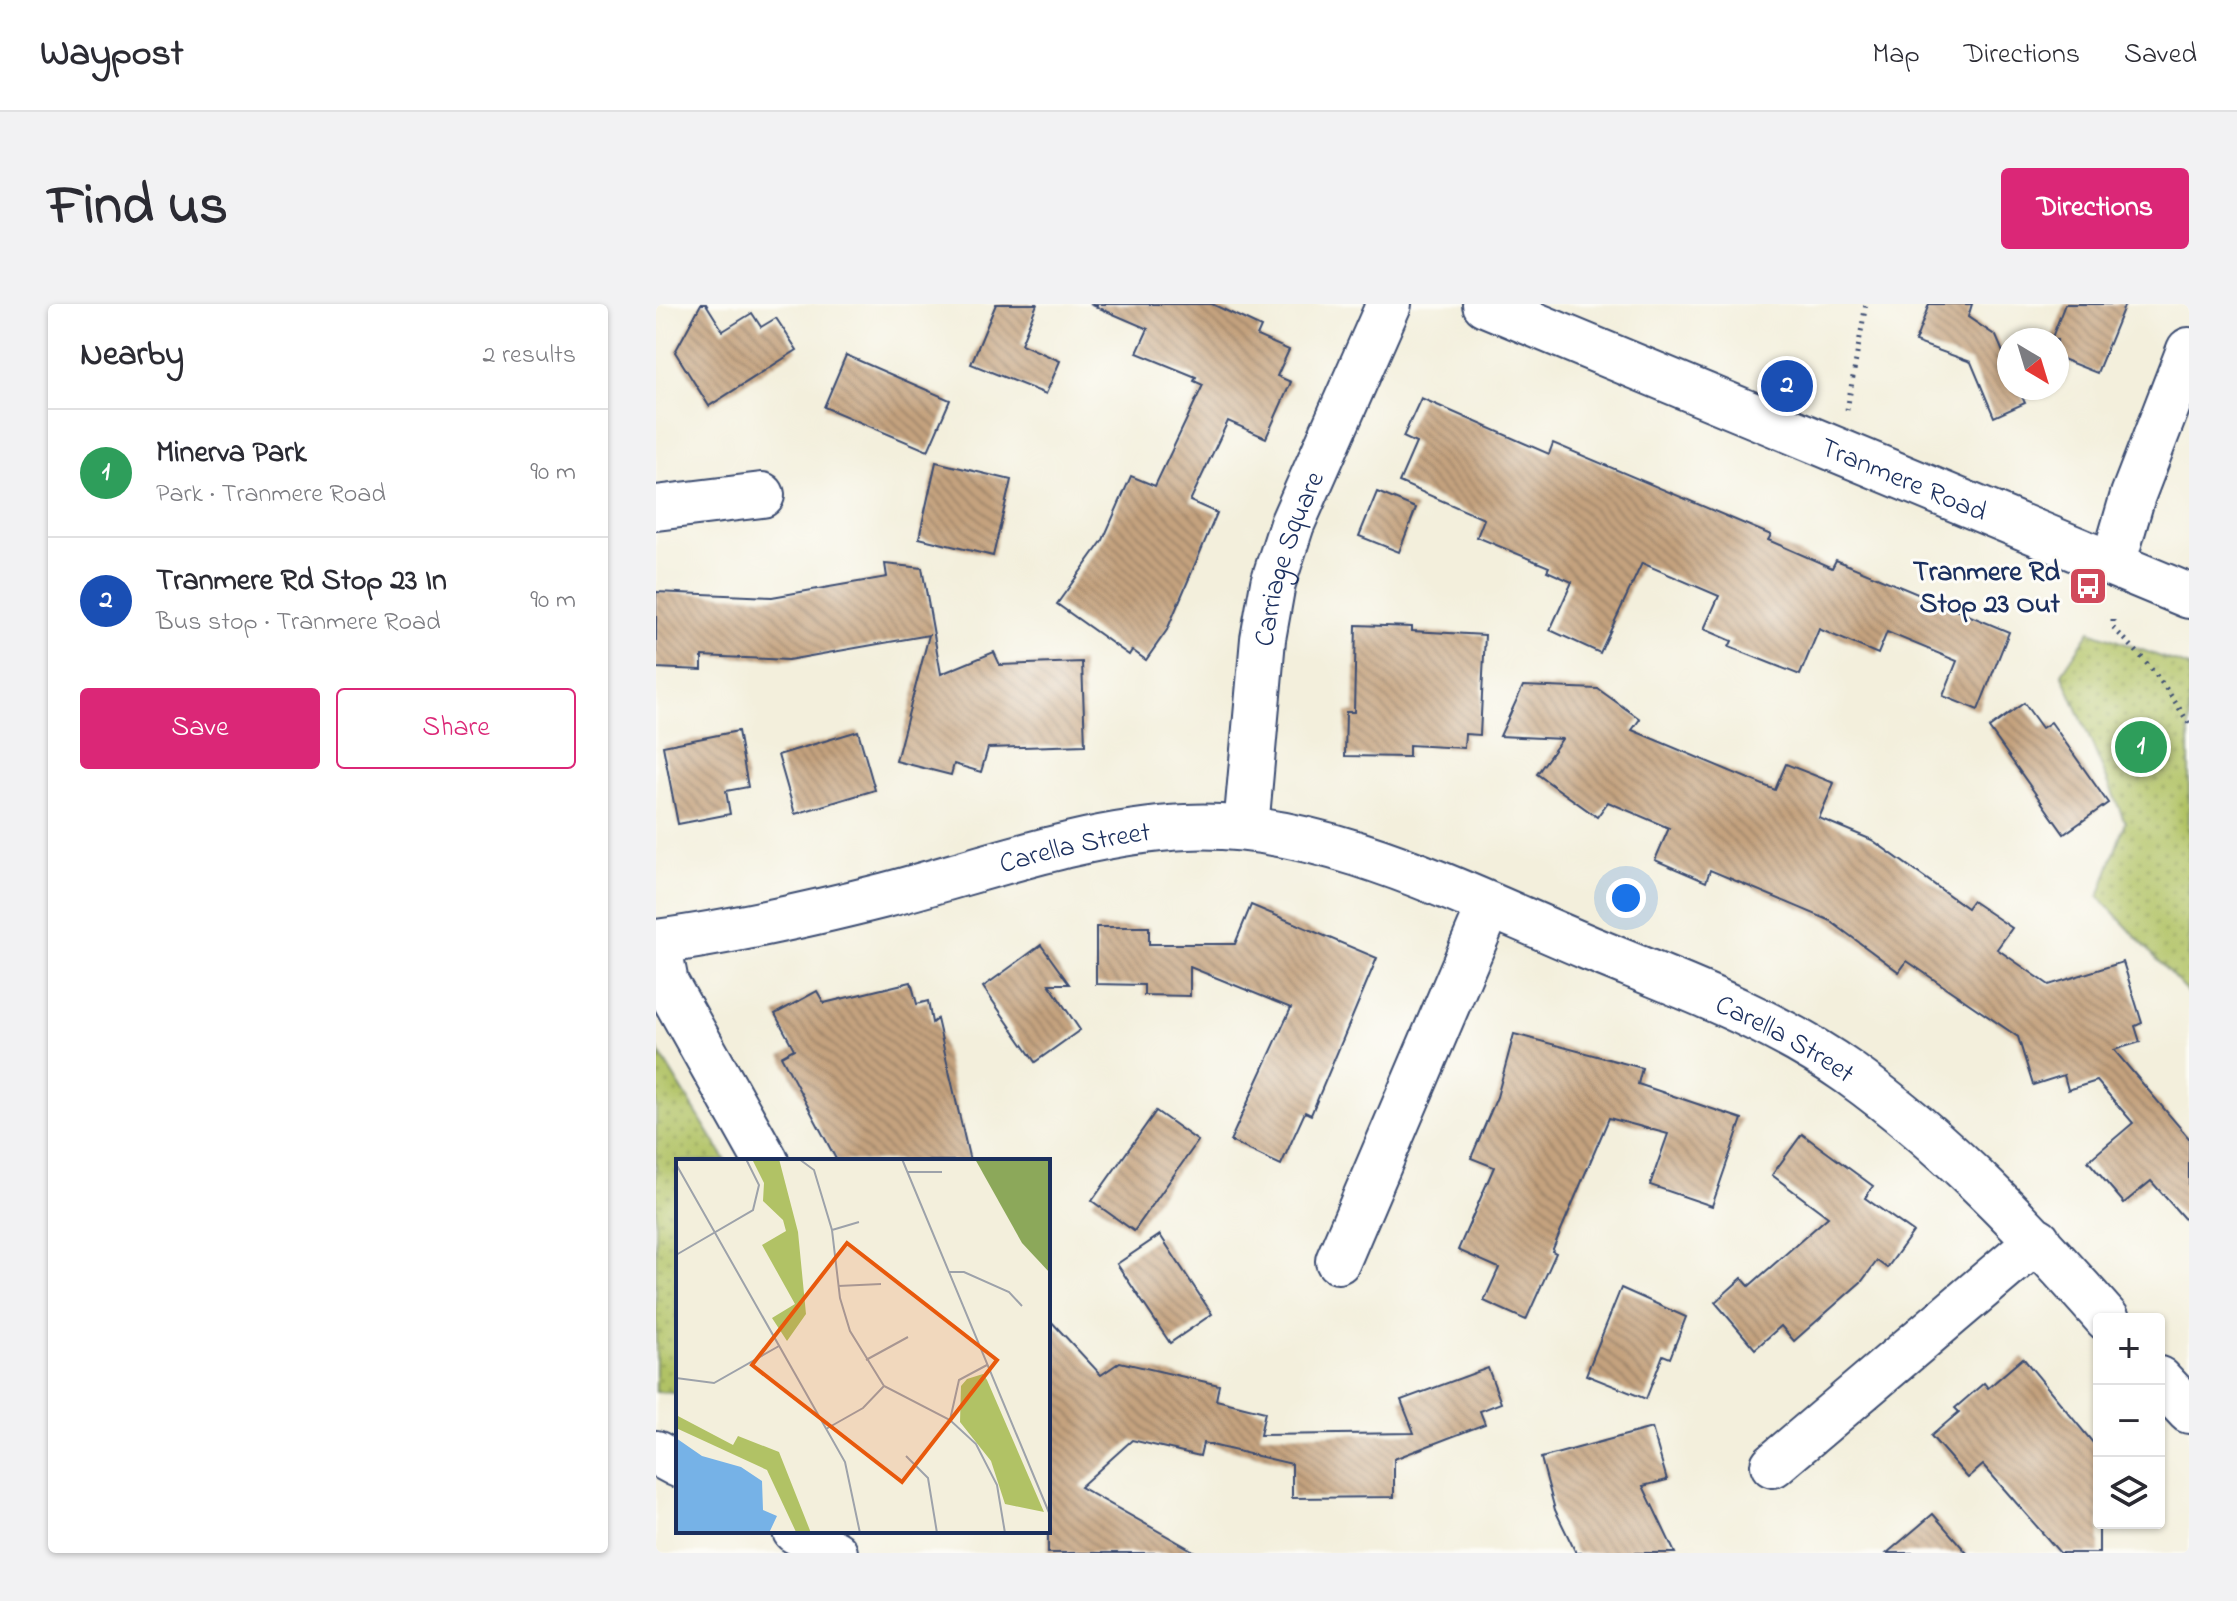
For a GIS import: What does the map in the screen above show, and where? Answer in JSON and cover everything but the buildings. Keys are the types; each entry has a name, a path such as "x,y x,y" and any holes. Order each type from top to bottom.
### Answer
{"street":[{"name":"Carriage Square","path":"1246,828 1263,639 1273,583 1292,524 1389,304"},
{"name":"Tranmere Road","path":"1485,304 2189,596"},
{"path":"2113,564 2133,495 2189,350"},
{"path":"656,508 762,495"},
{"name":"Carella Street","path":"657,942 768,923 1097,839 1185,827 1246,828 1317,841 1384,864 1736,1009 1794,1039 1847,1072 1902,1113 1967,1169 2038,1240 2102,1313"},
{"path":"1338,1261 1489,907"},
{"path":"657,942 666,983 765,1159"},
{"path":"1773,1465 2038,1240"},
{"path":"2165,1385 2189,1411"},
{"path":"656,1453 676,1464"},
{"path":"799,1533 835,1553"}],"path":[{"path":"1840,450 1866,304"},
{"path":"2113,620 2113,628 2133,647 2170,693 2189,724"}],"green space":[{"path":"2090,631 2189,667 2189,994 2099,897 2125,822 2062,673"},
{"path":"656,1047 725,1159 676,1159 676,1393 656,1392"}],"place":[{"name":"Tranmere Rd Stop 23 In","path":"1787,386"},
{"name":"Tranmere Rd Stop 23 Out","path":"2088,586"},
{"name":"Minerva Park","path":"2141,747"}]}
